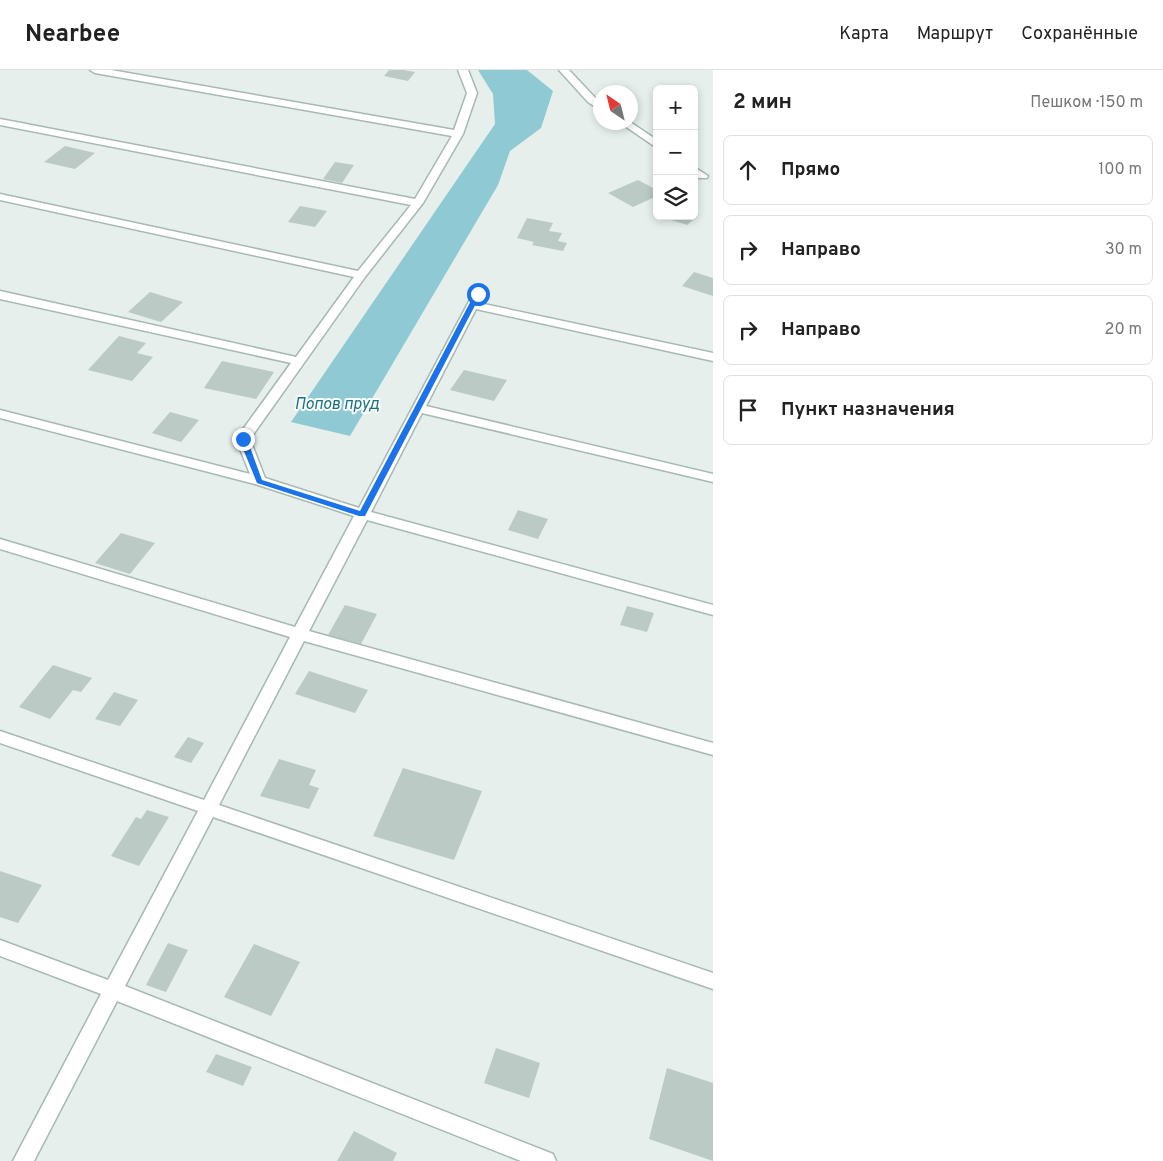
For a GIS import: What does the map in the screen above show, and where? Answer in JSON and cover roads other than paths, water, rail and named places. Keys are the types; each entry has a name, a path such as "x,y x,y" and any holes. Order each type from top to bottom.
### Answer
{"street":[{"path":"94,70 458,134"},
{"path":"259,481 243,439 361,275 418,203 458,134 472,93 463,70"},
{"path":"564,70 593,102"},
{"path":"0,122 418,203"},
{"path":"635,130 653,142"},
{"path":"0,197 361,275"},
{"path":"0,294 298,361"},
{"path":"23,1161 475,299 713,357"},
{"path":"419,408 713,478"},
{"path":"0,414 259,481 362,514 713,610"},
{"path":"0,544 299,634 713,748"},
{"path":"0,737 713,981"},
{"path":"0,948 112,990 546,1161"}],"water":[{"name":"Попов пруд","path":"478,70 527,70 553,91 541,128 510,151 498,185 350,436 291,422 495,124 493,94"}]}
